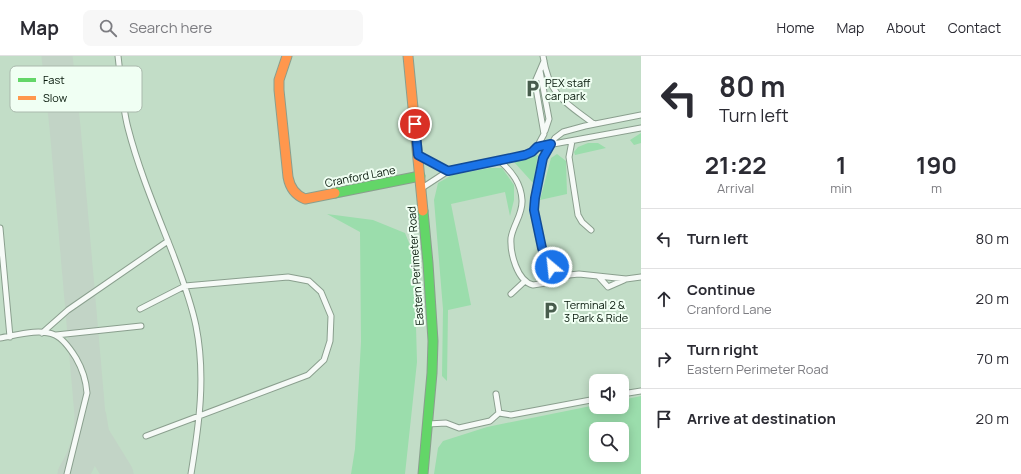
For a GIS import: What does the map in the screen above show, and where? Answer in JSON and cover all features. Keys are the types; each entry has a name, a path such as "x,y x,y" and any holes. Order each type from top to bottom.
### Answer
{"street":[{"name":"Cranford Lane","path":"287,56 279,85 288,177 290,187 295,195 305,199 420,176"},
{"name":"Eastern Perimeter Road","path":"408,56 428,263 433,341 428,424 423,474"}],"lane":[{"path":"118,56 119,66"},
{"path":"421,189 448,171 525,155 532,152 537,147 544,134 535,82 543,58"},
{"path":"543,58 548,77 560,99 594,124"},
{"path":"125,112 128,129 192,309 198,344 201,377 199,415 191,474"},
{"path":"569,275 552,267 542,248 534,210 543,158 555,138 563,132 594,124 641,115"},
{"path":"537,147 641,128"},
{"path":"572,141 569,157 578,215 582,222 591,230"},
{"path":"418,155 448,171"},
{"path":"500,161 516,178 521,193 522,208 513,230 512,238 515,263 520,276 525,281 533,286 559,281 569,275 579,274 626,279 641,277"},
{"path":"0,228 10,336"},
{"path":"42,332 68,310 168,240"},
{"path":"140,309 185,286 288,277 309,281 321,292 331,316 330,340 324,360 308,375 146,436"},
{"path":"599,277 608,287 626,279"},
{"path":"511,294 525,281"},
{"path":"0,338 42,332 56,335 141,326"},
{"path":"56,335 71,350 83,370 87,381 87,393 67,474"},
{"path":"629,393 641,391"},
{"path":"496,394 499,413"},
{"path":"499,413 511,415 589,400"},
{"path":"428,424 446,423 459,428 490,421 499,413"}],"green space":[{"path":"641,133 641,143 634,145 630,140"},
{"path":"588,143 598,143 606,148 575,155 574,152 578,147"},
{"path":"557,154 566,161 567,194 540,200 551,158"},
{"path":"538,155 534,179 533,183 514,162"},
{"path":"490,168 502,168 514,185 514,200 510,216 505,192 451,204 471,305 448,310 447,381 442,376 443,309 434,200 438,183 452,175"},
{"path":"327,214 373,220 405,233 414,255 417,362 405,474 351,474 355,449 361,342 360,232"},
{"path":"641,396 641,474 434,474 438,448 443,441 487,427 589,406 589,414 629,414 629,399"}],"taxiway":[{"path":"57,56 58,66"},
{"path":"63,112 90,415 86,446 81,460 73,474"},
{"path":"91,417 94,435 118,474"}],"traffic: fast":[{"path":"335,193 420,176"},
{"path":"423,211 433,341 432,373 423,474"}],"traffic: slow":[{"path":"287,56 279,80 279,90 290,185 296,193 305,199 335,193"},
{"path":"408,56 423,211"}],"place":[{"name":"PEX staff car park","path":"532,88"},
{"name":"Terminal 2 & 3 Park & Ride","path":"551,310"}],"route":[{"path":"415,124 418,155 448,171 525,155 532,152 537,147 551,144 543,158 534,210 542,248 552,267"}]}
